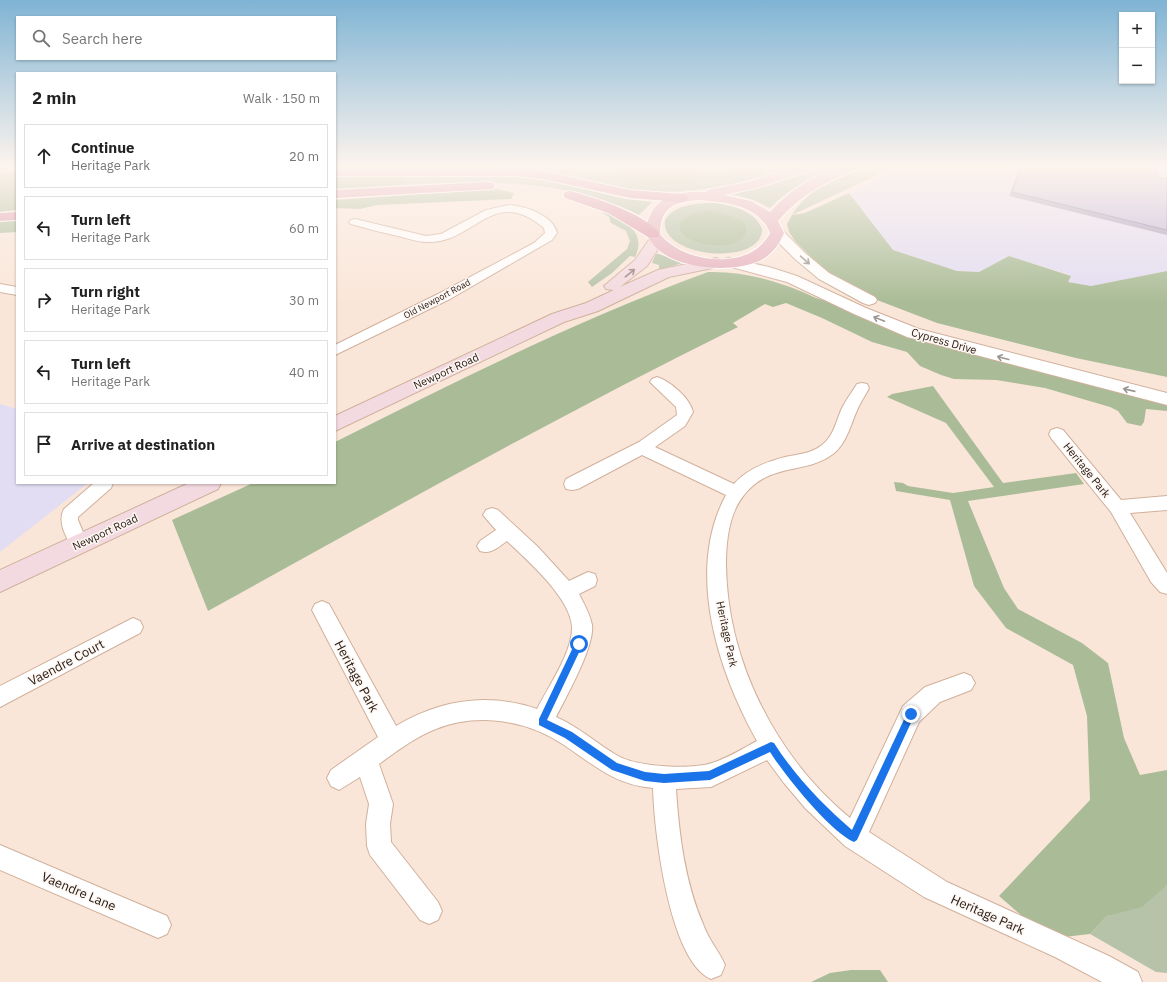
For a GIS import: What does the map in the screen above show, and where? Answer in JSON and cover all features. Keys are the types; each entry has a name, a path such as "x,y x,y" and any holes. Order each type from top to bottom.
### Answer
{"highway":[{"path":"617,212 636,222 654,237"},
{"path":"0,217 16,216"}],"main road":[{"path":"658,212 653,220 654,237 666,249 681,256 722,262 749,259 757,255 771,244 774,226 782,212"},
{"path":"759,212 774,226"},
{"name":"Newport Road","path":"336,424 558,318 615,284 633,270 649,253 654,237"},
{"name":"Newport Road","path":"558,318 592,307 664,273 722,262"},
{"name":"Newport Road","path":"0,581 208,484"}],"street":[{"name":"Old Newport Road","path":"355,222 426,239 436,239 444,237 493,212"},
{"name":"Old Newport Road","path":"336,351 446,296 548,238 551,233 550,227 545,222 522,212"},
{"name":"Cypress Drive","path":"774,226 813,268 838,284 863,297 929,325 991,343 1167,385"},
{"name":"Cypress Drive","path":"722,262 764,270 792,279 860,311 913,333 1027,364 1167,399"},
{"path":"0,288 16,291"},
{"path":"572,484 640,447 679,422 684,415 685,409 682,404 657,382"},
{"name":"Heritage Park","path":"862,388 851,406 836,440 830,448 819,456 803,461 779,465 762,472 749,480 736,492 722,523 718,555 720,602 725,634 736,674 752,712 783,765 824,812 854,837 935,889 984,913 1082,956 1128,982"},
{"name":"Heritage Park","path":"1057,434 1117,507 1158,576 1167,586"},
{"path":"640,447 736,492"},
{"path":"79,544 69,520 70,514 75,507 104,484"},
{"name":"Heritage Park","path":"1117,507 1167,504"},
{"path":"492,515 567,591 580,613 582,628 579,644 542,722"},
{"path":"486,546 508,532"},
{"path":"567,591 588,580"},
{"name":"Heritage Park","path":"322,610 392,742"},
{"name":"Vaendre Court","path":"0,697 132,627"},
{"path":"854,837 911,714 933,694 964,683"},
{"path":"339,778 424,722 448,714 475,709 495,708 542,722 568,735 615,767 645,777 664,779 710,775 771,746"},
{"path":"366,760 381,804 378,824 379,846 429,911"},
{"path":"664,779 669,846 679,894 694,937 711,965"},
{"name":"Vaendre Lane","path":"0,857 158,925"}],"shaded area":[{"path":"864,212 1167,212 1167,271 1091,286 1068,282 1070,275 1009,256 979,272 957,271 893,250"},
{"path":"0,404 16,409 16,484 87,484 0,552"}],"green space":[{"path":"602,212 629,225 638,239 638,247 635,257 630,256 612,273 592,287 588,282 627,249 630,241 626,231 611,223 609,217"},
{"path":"631,212 642,212 639,215"},
{"path":"674,212 746,212 754,217 762,229 758,241 746,249 730,253 712,253 693,250 678,243 667,233 665,220"},
{"path":"702,212 715,212 726,214 741,220 745,225 746,230 743,237 731,244 708,245 700,243 688,238 682,233 680,228 680,223 683,220"},
{"path":"864,212 893,250 957,271 979,272 1009,256 1071,276 1068,282 1091,286 1167,271 1167,377 1076,358 937,323 864,295 826,272 795,241 789,232 787,224 792,215 805,213"},
{"path":"16,220 16,232 0,233 0,221"},
{"path":"656,254 682,263 659,270 659,265 652,263"},
{"path":"708,272 736,273 777,282 816,298 1167,402 1167,411 1146,409 1144,422 1141,426 1127,423 1118,411 1110,407 1045,388 996,380 954,379 920,366 907,352 872,342 822,318 786,303 773,307 765,304 733,323 738,327 537,430 208,611 172,520 251,484 336,484 336,442 565,330 660,290"},
{"path":"933,386 1003,483 1076,473 1084,484 968,501 1004,588 1018,609 1082,643 1108,663 1124,738 1140,775 1167,770 1167,885 1142,907 1107,916 1090,934 1055,938 1029,922 999,896 1090,800 1087,716 1073,665 1006,628 974,586 950,500 896,491 894,482 903,483 908,486 953,493 994,487 946,423 887,397 892,394"},
{"path":"1167,885 1167,973 1156,972 1090,934 1107,916 1119,912"},
{"path":"851,970 880,970 888,982 811,982 830,973"}],"building":[{"path":"1093,212 1167,212 1167,230"}],"route":[{"path":"579,644 542,722 568,735 615,767 645,777 664,779 710,775 771,746 783,765 824,812 854,837 911,714"}]}
